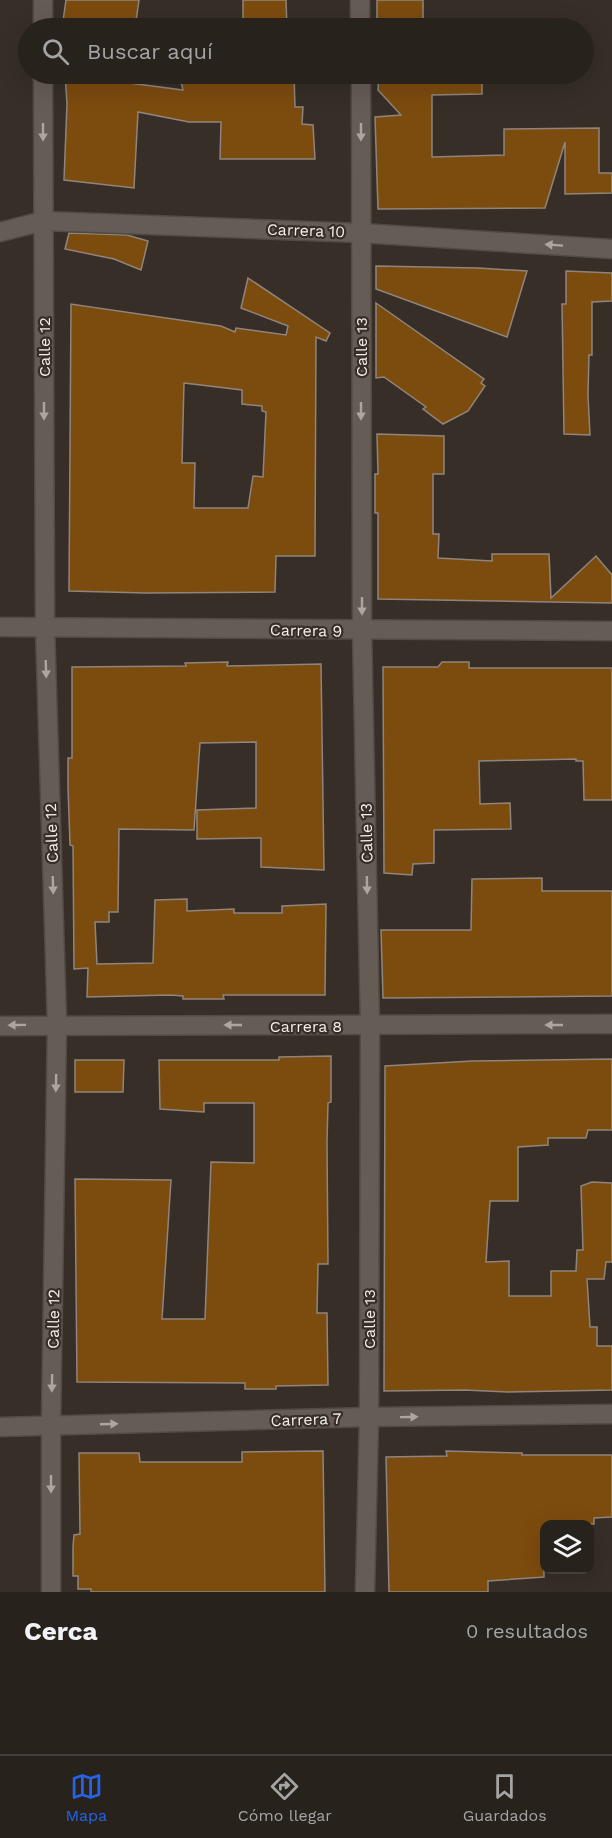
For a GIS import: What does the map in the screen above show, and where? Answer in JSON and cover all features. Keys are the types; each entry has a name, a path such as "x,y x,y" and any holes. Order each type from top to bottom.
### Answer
{"street":[{"path":"43,0 43,18"},
{"path":"360,0 360,18"},
{"name":"Calle 12","path":"43,84 45,627 57,1024 51,1592"},
{"name":"Calle 13","path":"360,84 362,631 370,1026 369,1417 365,1592"},
{"name":"Carrera 10","path":"0,232 43,221 361,232 612,249"},
{"name":"Carrera 9","path":"0,627 612,631"},
{"name":"Carrera 8","path":"0,1026 57,1024 370,1026 612,1024"},
{"name":"Carrera 7","path":"0,1427 369,1417 612,1414"}],"building":[{"path":"66,0 139,0 136,18 63,18"},
{"path":"243,0 286,0 287,18 243,18"},
{"path":"377,0 423,0 423,18 377,18"},
{"path":"66,84 137,84 183,90 182,84 294,84 295,107 303,107 302,124 313,125 315,159 220,159 221,122 189,122 138,112 134,188 64,180"},
{"path":"378,84 482,84 482,94 432,95 432,157 504,155 504,129 599,128 599,173 612,173 612,193 565,194 565,142 545,208 378,209 375,117 401,115 378,90"},
{"path":"69,233 127,235 148,241 141,270 114,259 65,249"},
{"path":"376,266 527,271 507,337 376,289"},
{"path":"566,271 612,273 612,301 592,302 592,355 589,355 588,395 590,435 564,434 562,304 566,304"},
{"path":"248,278 330,333 326,341 316,337 315,556 276,556 275,592 69,591 71,304 221,326 235,332 236,328 286,335 288,326 241,308","holes":["184,383 242,390 242,404 262,406 262,411 266,412 263,477 253,476 248,508 194,508 195,463 182,463"]},
{"path":"376,303 484,379 481,383 485,386 468,411 443,424 423,409 426,407 384,377 376,378"},
{"path":"377,434 444,436 444,474 433,474 433,534 439,534 438,558 492,561 492,554 549,554 551,598 596,556 612,575 612,603 378,599 378,513 375,513 375,474 378,474"},
{"path":"228,662 227,666 321,664 324,870 261,867 261,838 197,839 197,810 256,808 256,742 200,743 194,830 119,829 118,912 109,912 109,922 95,922 97,964 153,963 155,900 187,899 187,911 234,909 234,913 282,913 282,906 326,904 325,995 223,995 224,999 183,999 183,996 170,995 87,997 88,968 74,969 73,846 70,845 68,787 68,758 72,758 72,667 186,666 185,663"},
{"path":"442,662 469,662 469,668 612,668 612,800 584,800 583,761 576,761 576,759 479,761 480,804 510,803 511,829 434,830 434,863 413,864 412,875 384,873 383,667 438,667"},
{"path":"542,878 542,891 612,891 612,996 383,998 381,930 471,930 472,879"},
{"path":"331,1056 331,1102 328,1103 327,1142 328,1264 318,1264 317,1313 327,1313 328,1385 245,1389 245,1383 77,1382 75,1179 171,1180 162,1319 205,1319 211,1162 254,1163 254,1103 204,1103 204,1112 160,1109 159,1060 279,1060 279,1057"},
{"path":"612,1059 612,1130 588,1130 586,1138 548,1138 548,1145 518,1147 518,1201 490,1201 486,1262 509,1261 509,1296 551,1296 551,1271 576,1271 577,1250 583,1250 581,1186 592,1182 612,1183 612,1262 606,1262 604,1279 587,1279 590,1327 597,1327 597,1346 612,1346 612,1390 384,1391 385,1066 472,1061"},
{"path":"75,1060 124,1060 123,1092 75,1092"},
{"path":"323,1451 325,1592 91,1592 91,1589 78,1589 78,1576 73,1576 73,1547 74,1535 80,1534 79,1453 139,1453 140,1462 242,1462 242,1452"},
{"path":"446,1451 522,1453 522,1455 612,1455 612,1517 594,1518 594,1520 540,1520 540,1574 544,1574 544,1577 488,1581 488,1592 389,1592 386,1457 447,1456"}]}
